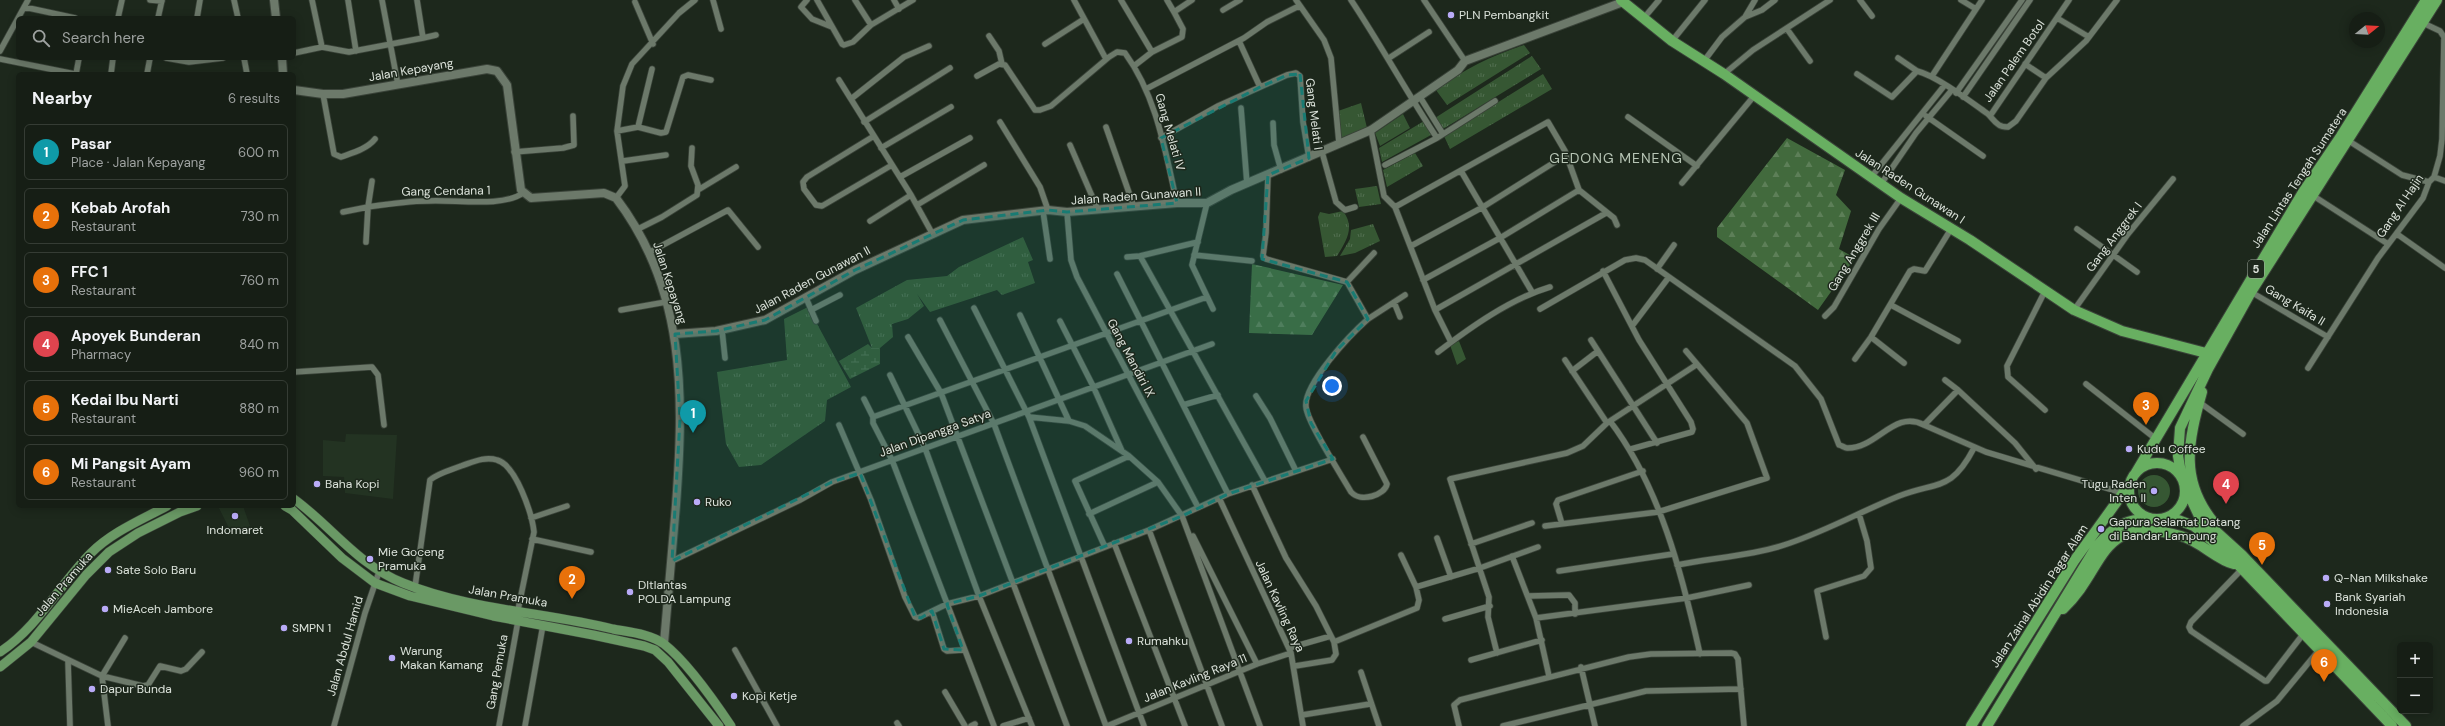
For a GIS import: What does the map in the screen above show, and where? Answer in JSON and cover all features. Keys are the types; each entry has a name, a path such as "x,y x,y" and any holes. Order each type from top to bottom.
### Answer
{"highway":[{"name":"Jalan Lintas Tengah Sumatera","path":"2184,482 2177,444 2180,428 2208,369 2252,292 2312,195 2349,141 2426,0"},
{"name":"Jalan Lintas Tengah Sumatera","path":"2401,48 2423,23 2437,0"},
{"name":"Jalan Raden Gunawan I","path":"1622,1 1672,41 1724,74 1872,176 1901,198 2074,310 2122,331 2206,353"},
{"name":"Jalan Lintas Tengah Sumatera","path":"2133,478 2299,199 2388,70"},
{"path":"2208,369 2199,402 2189,450 2192,482 2208,516 2242,555 2406,726"},
{"path":"2242,555 2199,516 2184,482 2172,468 2159,464 2146,466 2133,478 2130,497 2136,510 2158,519 2178,520 2194,526 2226,552 2392,726"},
{"name":"Jalan Zainal Abidin Pagar Alam","path":"1972,726 2074,561 2124,493 2133,478"},
{"path":"2158,519 2172,515 2182,505 2184,482"},
{"name":"Jalan Zainal Abidin Pagar Alam","path":"1986,726 2096,547 2108,533 2128,521 2139,518 2158,519"},
{"path":"2051,620 2076,594 2103,552 2120,537 2130,533 2159,532 2182,536 2204,546 2229,563 2240,567"},
{"path":"2056,590 2065,596"}],"main road":[{"name":"Jalan Pramuka","path":"296,501 356,555 379,572 415,587 494,606 593,624 650,637 664,644 681,660 731,726"},
{"name":"Jalan Pramuka","path":"0,652 23,633 92,552 116,533 163,508"},
{"name":"Jalan Pramuka","path":"0,667 31,642 86,575 109,552 138,533 191,508"},
{"name":"Jalan Pramuka","path":"288,508 348,563 375,583 410,596 493,616 644,646 655,650 668,662 719,726"},
{"path":"493,616 494,606"}],"street":[{"path":"19,16 28,0"},
{"path":"118,16 122,0"},
{"path":"150,0 162,0 158,16"},
{"path":"197,16 200,0"},
{"path":"234,0 237,16"},
{"path":"274,0 276,16"},
{"path":"312,0 322,47"},
{"path":"348,0 356,50"},
{"path":"382,0 398,84"},
{"path":"417,0 423,38"},
{"path":"523,193 531,198 604,193 616,198 625,186 623,161 616,131 623,86 632,64 653,44 679,13 695,0"},
{"path":"713,0 721,29"},
{"path":"807,0 801,7 808,17 832,27"},
{"path":"817,0 844,45 853,42 871,25 913,0"},
{"path":"855,0 871,25"},
{"path":"894,0 899,9"},
{"path":"989,36 999,51 1002,64 1011,72 1037,111 1050,106 1106,59 1074,0"},
{"path":"1121,0 1152,52"},
{"path":"1134,66 1152,52 1182,37 1183,29 1166,0"},
{"path":"1174,12 1192,0"},
{"path":"1223,10 1240,0"},
{"path":"1350,0 1416,99 1443,134"},
{"path":"1424,0 1465,61"},
{"path":"1644,19 1659,0"},
{"path":"1672,41 1705,0"},
{"path":"1704,61 1722,37 1745,17 1755,0"},
{"path":"1745,17 1762,10 1776,0"},
{"path":"1724,74 1752,50 1787,29 1830,0"},
{"path":"1860,0 1872,16"},
{"path":"1960,0 1976,9"},
{"path":"1932,76 1982,0"},
{"path":"1963,97 1997,49 2016,15 2022,0"},
{"path":"1881,184 1928,118 1954,92 1991,44 2030,0"},
{"name":"Jalan Palem Botol","path":"1990,116 2070,0"},
{"path":"1898,58 1917,72 1932,76 1944,86 1990,116 2002,127 2010,126 2016,121 2046,78 2089,38 2117,0"},
{"name":"Jalan Raden Gunawan II","path":"675,334 722,330 765,320 855,270 932,233 963,220 1045,210 1067,212 1177,203 1207,203 1371,130 1458,70 1465,61 1622,1"},
{"path":"635,2 653,44"},
{"path":"1146,89 1239,41 1298,3 1324,40 1331,58 1339,143"},
{"path":"24,7 66,16"},
{"path":"2057,18 2089,38"},
{"path":"1045,44 1084,19"},
{"path":"0,51 16,22"},
{"name":"Gang Al Hajin","path":"2308,368 2328,338 2347,305 2388,244 2423,198 2429,182 2434,177 2440,156 2444,37 2440,31 2423,23"},
{"path":"1787,29 1810,61"},
{"path":"1389,58 1429,32"},
{"path":"296,53 322,47 348,52 436,35"},
{"path":"1162,138 1218,106 1260,87 1239,41"},
{"path":"1991,44 1997,49"},
{"path":"851,99 904,57 929,46"},
{"name":"Gang Melati IV","path":"1106,59 1122,52 1134,66 1146,89 1162,138 1177,203"},
{"path":"0,59 66,72"},
{"path":"76,72 79,60"},
{"path":"111,72 113,60"},
{"path":"147,72 150,60"},
{"path":"244,60 246,72"},
{"path":"282,60 283,72"},
{"path":"977,76 1002,64"},
{"path":"2025,64 2046,78"},
{"path":"864,122 950,68"},
{"name":"Jalan Kepayang","path":"296,90 322,94 343,94 487,69 497,71 507,86 519,186 523,193"},
{"path":"638,127 652,69"},
{"path":"1857,74 1892,97 1917,72"},
{"name":"Gang Melati I","path":"1260,87 1296,73 1300,76 1303,122 1309,158"},
{"path":"616,131 638,127 661,133 666,132 683,77 688,75 711,80"},
{"path":"839,80 911,195 932,233"},
{"path":"1872,176 1944,86"},
{"path":"322,94 334,154 341,157 371,144 375,139"},
{"path":"1682,183 1754,96"},
{"path":"1416,99 1436,138"},
{"path":"1385,165 1443,134 1495,101"},
{"path":"881,148 951,107"},
{"path":"1241,108 1247,184"},
{"path":"1922,113 1983,156"},
{"path":"514,152 574,145 573,116"},
{"path":"1628,117 1697,166"},
{"path":"1000,122 1040,187 1045,210 1050,259"},
{"path":"1395,207 1548,122 1566,156 1579,190 1614,218 1617,225"},
{"path":"1273,124 1274,145 1281,170"},
{"path":"1106,127 1134,207"},
{"path":"1371,130 1384,196 1395,207 1435,310 1451,342"},
{"path":"874,136 807,177 803,182 804,189 816,205 822,206 892,165"},
{"path":"900,177 970,138"},
{"path":"2349,141 2402,175 2429,182"},
{"path":"1070,145 1098,210"},
{"path":"638,229 697,195 698,190 691,166 692,148"},
{"path":"1322,152 1338,204 1348,210 1354,207"},
{"path":"623,161 666,155"},
{"path":"1411,246 1483,207 1566,156"},
{"path":"917,206 984,165"},
{"path":"698,190 736,167"},
{"path":"1461,171 1483,207 1514,265 1532,292"},
{"path":"1268,175 1266,233 1263,256 1266,259 1347,282 1368,319"},
{"path":"2434,177 2445,181"},
{"name":"Gang Anggrek I","path":"2074,310 2113,256 2173,179"},
{"path":"366,242 368,207 372,181"},
{"path":"1423,280 1500,238 1579,190"},
{"name":"Gang Cendana 1","path":"343,212 368,207 427,201 502,200 516,198 523,193"},
{"path":"870,221 911,195"},
{"path":"2312,195 2388,244"},
{"name":"Jalan Kepayang","path":"616,198 638,229 650,252 675,334 680,384 680,471 664,644"},
{"name":"Gang Anggrek III","path":"1825,316 1834,307 1879,229 1901,198"},
{"path":"1207,203 1192,265 1213,309"},
{"path":"650,252 728,210 758,247"},
{"name":"Gang Mandiri IX","path":"1067,212 1073,268 1198,507"},
{"path":"1435,310 1606,213"},
{"path":"1855,359 1871,337 1910,271 1914,269 1923,272 1926,269 1951,229"},
{"path":"2077,229 2137,272"},
{"path":"2397,234 2445,268"},
{"path":"1128,257 1140,256 1198,242"},
{"path":"1657,269 1674,245"},
{"path":"1347,282 1374,253"},
{"path":"1194,255 1252,261"},
{"path":"1140,256 1265,481"},
{"path":"1540,309 1603,271 1625,260 1636,258 1645,260 1795,366 1821,399 1839,444 1847,448 1861,444 1904,421 1914,420 1974,448 2036,469 2124,493"},
{"path":"1603,271 1632,326 1691,422 1693,429 1692,432 1657,443 1631,449"},
{"path":"1117,274 1160,362 1228,494"},
{"path":"1632,326 1669,277"},
{"path":"1438,352 1451,342 1532,292 1550,287"},
{"path":"2044,410 2008,377 2007,366 2045,291"},
{"name":"Gang Kaifa II","path":"2252,292 2328,338"},
{"path":"811,310 840,295"},
{"path":"1363,437 1387,480 1386,487 1383,490 1363,499 1358,498 1351,492 1311,423 1306,407 1306,401 1336,351 1368,319 1405,295"},
{"path":"873,417 1040,358 1139,320 1207,297"},
{"path":"806,298 816,321"},
{"path":"622,310 666,302"},
{"path":"1394,302 1400,317"},
{"path":"1891,304 1958,341"},
{"path":"974,308 1028,414 1079,555 1144,726"},
{"path":"1020,315 1060,398 1069,421"},
{"path":"940,320 994,424 1107,726"},
{"path":"1060,321 1093,386 1122,451"},
{"path":"722,330 726,358"},
{"path":"908,337 941,392 1067,726"},
{"path":"1871,337 1904,363"},
{"path":"1591,340 1657,443"},
{"name":"Jalan Dipangga Satya","path":"672,561 800,500 832,482 994,424 1028,414 1060,398 1212,344"},
{"path":"1544,526 1658,512 1766,478 1746,423 1736,408 1696,365 1686,350"},
{"path":"1572,371 1598,351"},
{"path":"1565,360 1609,422 1631,449 1643,471 1677,565 1687,598 1700,654"},
{"path":"1497,652 1488,617 1490,606 1480,568 1450,479 1566,453 1583,446 1609,422 1696,365"},
{"path":"296,372 372,367 378,375 384,425"},
{"path":"890,374 925,448 979,596 1032,726"},
{"path":"1945,380 1958,390 2015,443 2036,469"},
{"path":"2086,384 2156,439"},
{"path":"1924,425 1958,390"},
{"path":"1183,405 1218,395"},
{"path":"1256,396 1270,418 1296,471"},
{"path":"864,399 873,417 873,423 892,460 963,650 994,726"},
{"path":"2199,402 2243,434"},
{"path":"1028,414 1069,421 1093,430 1129,456 1158,482 1182,516 1188,530 1260,726"},
{"path":"839,425 860,473 911,610 915,617 921,618 947,604 979,596 1048,567 1149,530 1182,516 1198,507 1220,500 1228,494 1333,459"},
{"path":"1677,565 1789,544 1838,525 1900,496 1941,485 1964,466 1974,448"},
{"path":"1105,547 1075,480 1129,456"},
{"path":"415,587 428,483 433,477 481,459 499,460 507,465 517,479 531,518 534,532 518,610"},
{"path":"1562,524 1556,504 1558,500 1643,471"},
{"path":"1089,514 1158,482"},
{"path":"1252,485 1286,558 1316,606 1332,639 1334,659 1295,666"},
{"name":"Jalan Kavling Raya","path":"1220,500 1290,651 1295,666 1303,726"},
{"path":"531,518 567,506"},
{"path":"1826,637 1817,591 1864,576 1871,568 1868,541 1859,514"},
{"path":"1471,544 1532,523"},
{"path":"1149,530 1222,726"},
{"path":"1188,530 1204,556 1258,664"},
{"path":"1437,538 1451,577"},
{"path":"532,539 591,552"},
{"path":"1114,543 1185,726"},
{"path":"1401,555 1416,588 1480,568 1538,547"},
{"path":"1559,571 1673,554"},
{"path":"1198,558 1204,556"},
{"path":"1512,556 1536,618 1550,676"},
{"path":"2240,567 2191,622 2189,627 2191,630 2265,681 2268,681 2304,633"},
{"name":"Jalan Abdul Hamid","path":"334,726 379,572"},
{"path":"1536,618 1687,598 1750,585"},
{"name":"Jalan Kavling Raya 11","path":"1107,726 1290,651 1332,639 1416,608 1419,600 1416,588"},
{"path":"1528,596 1569,595 1575,603 1575,614"},
{"path":"1445,619 1490,606"},
{"path":"932,611 944,649 947,651 963,650"},
{"name":"Gang Pemuka","path":"499,726 518,621"},
{"path":"525,726 543,625"},
{"path":"108,726 102,676 125,638"},
{"path":"1472,660 1542,640"},
{"path":"31,642 102,676 143,686 148,685 160,666 181,671 186,670 202,652"},
{"path":"735,650 777,726"},
{"path":"2243,726 2277,701 2319,650"},
{"path":"1459,726 1454,705 1457,700 1581,667 1641,655 1700,654 1736,654 1738,659 1744,726"},
{"path":"68,661 70,726"},
{"path":"1581,667 1595,726"},
{"path":"1361,672 1370,704 1379,726"},
{"path":"1503,726 1590,706 1646,691 1741,689"},
{"path":"945,692 966,726"},
{"path":"1302,715 1370,704"},
{"path":"1003,726 1029,718"}],"highlighted area":[{"path":"1300,74 1309,158 1268,175 1262,259 1347,282 1368,319 1336,351 1306,401 1311,423 1333,459 1228,494 1182,516 979,596 947,604 963,650 944,649 932,611 921,618 915,617 860,473 832,482 672,561 680,419 675,334 716,331 765,320 855,270 963,220 1048,210 1067,212 1177,203 1161,138 1260,87 1287,75"}],"shaded area":[{"path":"346,434 397,435 393,499 345,493 344,477 323,476 323,440 345,442"},
{"name":"Indomaret","path":"219,508 244,508 250,526 233,536"}],"green space":[{"path":"1524,45 1530,53 1447,105 1436,90 1478,64"},
{"path":"1532,56 1541,69 1443,129 1435,118"},
{"path":"1543,74 1552,89 1450,149 1444,136"},
{"path":"1361,103 1367,128 1340,139 1338,111"},
{"path":"1403,114 1410,128 1380,146 1375,133"},
{"path":"1424,121 1431,135 1382,162 1379,148"},
{"path":"1787,138 1845,170 1836,195 1851,211 1839,249 1855,258 1818,310 1717,237 1717,228"},
{"path":"1415,153 1423,166 1387,187 1383,170"},
{"path":"1377,186 1381,204 1359,207 1355,189"},
{"path":"1343,211 1349,223 1348,234 1337,256 1325,257 1318,217 1320,212 1329,214"},
{"path":"1373,224 1380,241 1355,253 1340,256 1350,239 1351,230"},
{"path":"1023,237 1033,260 1028,262 1035,283 1002,295 997,290 930,312 917,294 924,306 908,319 892,324 893,337 880,348 872,348 856,308 907,280 947,276 959,267"},
{"path":"1252,264 1343,285 1312,335 1249,333"},
{"path":"808,307 851,387 827,400 825,421 761,465 739,467 726,444 717,372 787,360 784,319"},
{"path":"1459,341 1466,359 1457,365 1450,345"},
{"path":"868,344 872,348 880,348 880,364 850,379 839,361"},
{"path":"2151,475 2157,475 2167,482 2170,491 2169,497 2163,504 2157,507 2151,507 2141,500 2138,494 2138,488 2145,478"}],"place":[{"name":"PLN Pembangkit","path":"1451,15"},
{"name":"FFC 1","path":"2146,425"},
{"name":"Pasar","path":"693,433"},
{"name":"Kudu Coffee","path":"2129,449"},
{"name":"Baha Kopi","path":"317,484"},
{"name":"Tugu Raden Inten II","path":"2154,491"},
{"name":"Ruko","path":"697,502"},
{"name":"Apoyek Bunderan","path":"2226,504"},
{"name":"Indomaret","path":"235,516"},
{"name":"Gapura Selamat Datang di Bandar Lampung","path":"2101,529"},
{"name":"Mie Goceng Pramuka","path":"370,559"},
{"name":"Kedai Ibu Narti","path":"2262,565"},
{"name":"Sate Solo Baru","path":"108,570"},
{"name":"Q-Nan Milkshake","path":"2326,578"},
{"name":"DItlantas POLDA Lampung","path":"630,592"},
{"name":"Kebab Arofah","path":"572,599"},
{"name":"Bank Syariah Indonesia","path":"2327,604"},
{"name":"MieAceh Jambore","path":"105,609"},
{"name":"SMPN 1","path":"284,628"},
{"name":"Rumahku","path":"1129,641"},
{"name":"Warung Makan Kamang","path":"392,658"},
{"name":"Mi Pangsit Ayam","path":"2324,682"},
{"name":"Dapur Bunda","path":"92,689"},
{"name":"Kopi Ketje","path":"734,696"}],"district":[{"name":"GEDONG MENENG","path":"1616,158"}]}
